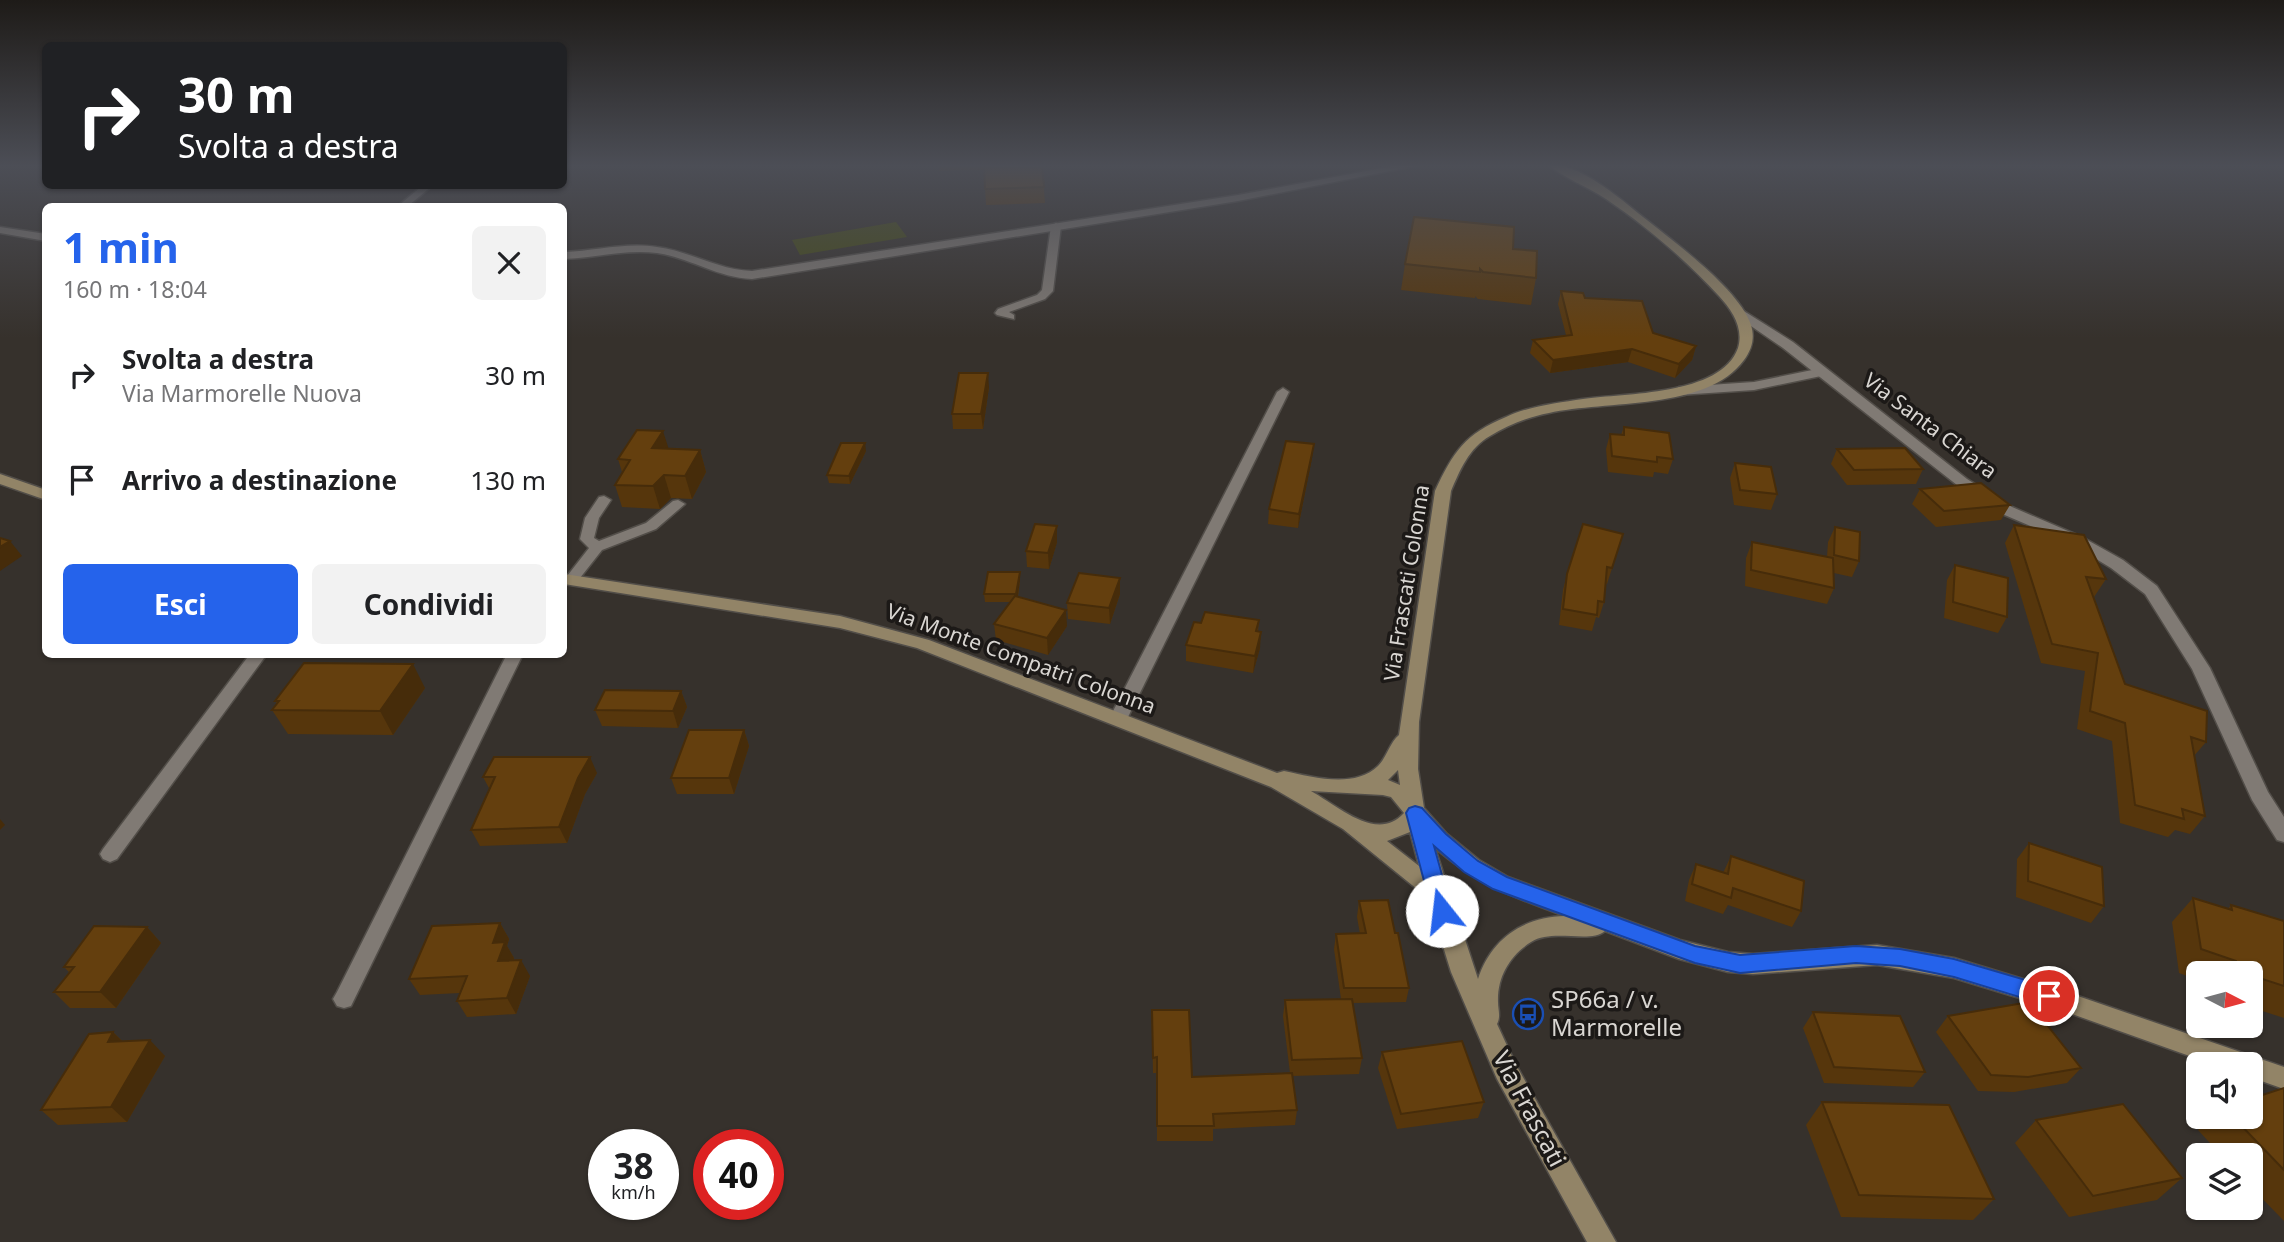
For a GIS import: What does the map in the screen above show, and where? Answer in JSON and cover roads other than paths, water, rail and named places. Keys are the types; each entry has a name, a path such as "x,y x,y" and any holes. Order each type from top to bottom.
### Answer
{"street":[{"path":"567,256 657,250 732,276 752,275 1082,222"},
{"path":"1643,222 1706,277 1739,312"},
{"path":"0,230 42,237"},
{"name":"Via Santa Chiara","path":"1739,312 1782,340 1962,482 2006,510 2076,540 2117,564 2151,590 2202,668 2259,795 2284,834"},
{"name":"Via Frascati Colonna","path":"1463,972 1415,813 1408,769 1409,722 1443,491 1455,461 1478,438 1518,417 1573,404 1701,386 1718,377 1741,356 1747,334 1739,312"},
{"path":"0,479 42,494"},
{"name":"Via Monte Compatri Colonna","path":"567,580 792,613 879,630 923,643 1250,770"},
{"path":"1359,786 1379,779 1395,764 1409,722"},
{"path":"1250,770 1303,783 1385,788 1398,792 1407,799 1415,813 1440,840 1487,876 1534,898 1695,954 1740,964 1856,955 1927,962 2072,1003 2210,1052"},
{"path":"1250,770 1316,802 1359,829 1437,893"},
{"path":"1359,829 1381,834 1398,831 1409,824 1415,813"},
{"path":"1506,1071 1490,1025 1486,1001 1490,976 1502,954 1520,937 1541,928 1577,926 1624,930"},
{"name":"Via Frascati","path":"1463,972 1506,1071 1602,1242"},
{"path":"2263,1071 2284,1078"}],"lane":[{"path":"1010,317 1001,313 1002,311 1041,297 1047,291 1056,226"},
{"path":"1677,391 1742,387 1822,372"},
{"path":"1118,719 1283,392"},
{"path":"597,547 587,540 587,533 593,516 604,500"},
{"path":"567,580 597,547 651,526 678,504"},
{"path":"110,854 256,658"},
{"path":"344,999 513,658"}],"place":[{"name":"SP66a / v. Marmorelle","path":"1528,1014"}]}
